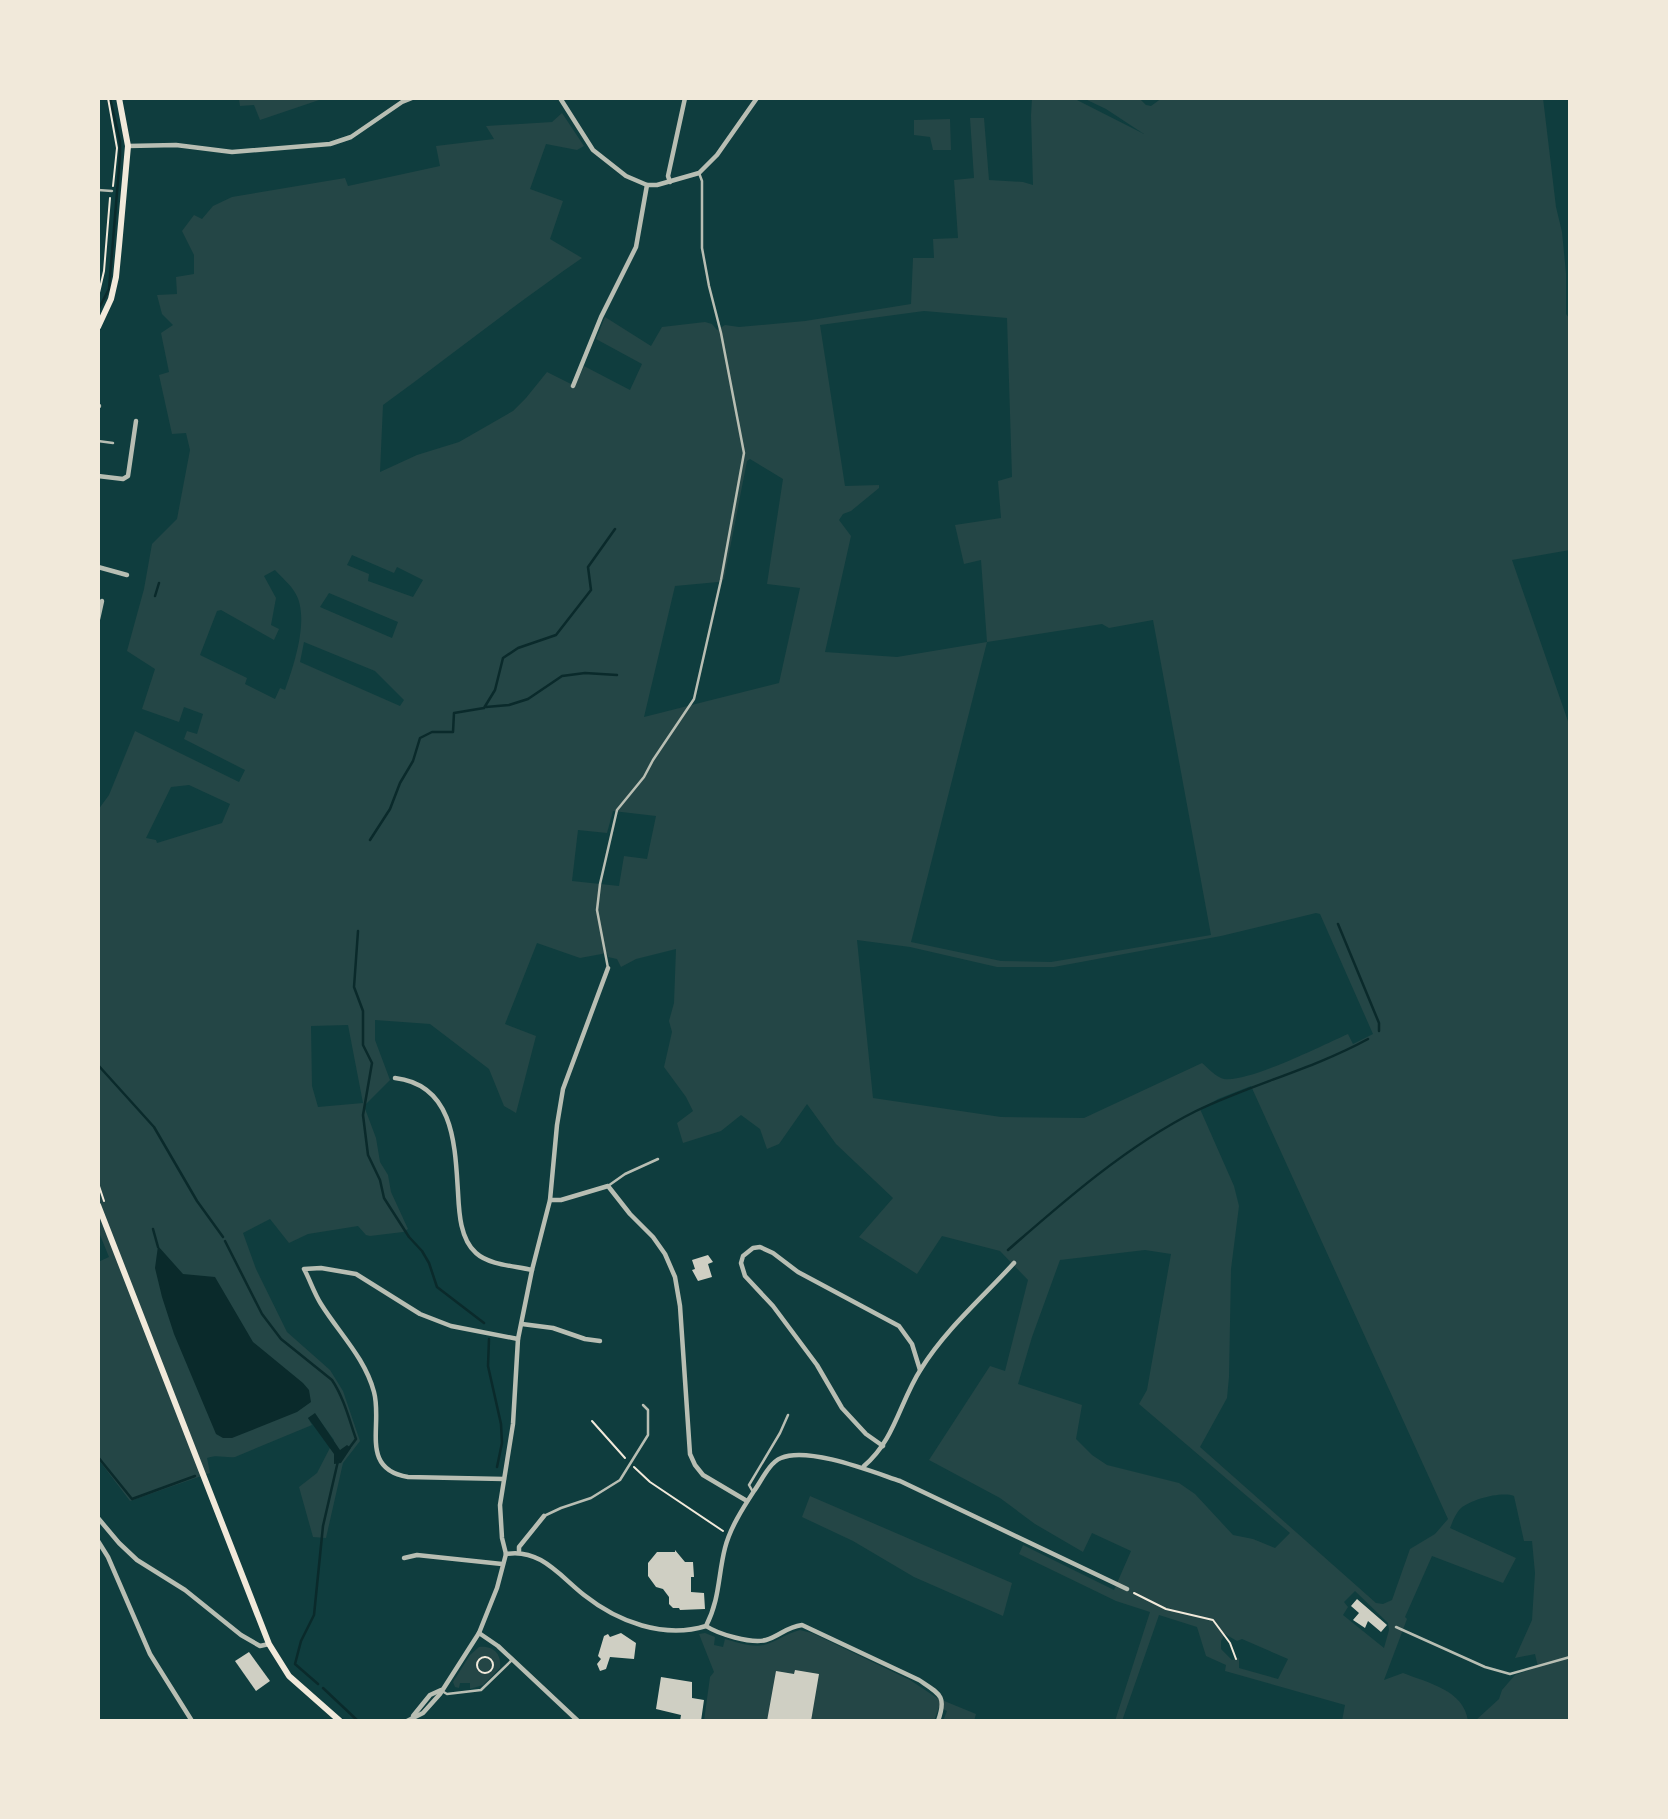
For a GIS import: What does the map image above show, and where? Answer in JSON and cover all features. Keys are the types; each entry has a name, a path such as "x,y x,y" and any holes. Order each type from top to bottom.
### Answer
{"main road":[{"path":"98,326 111,299 116,277 128,146 120,98"},
{"path":"98,1205 269,1644 289,1676 340,1721"}],"street":[{"path":"128,146 176,145 232,152 330,144 351,137 412,98"},
{"path":"560,98 593,150 626,176 647,185 670,182 699,173 717,155 757,98"},
{"path":"670,182 668,176 685,98"},
{"path":"573,386 601,317 636,247 647,185"},
{"path":"98,476 123,479 128,476 136,421"},
{"path":"98,567 127,575"},
{"path":"98,619 103,601"},
{"path":"407,1721 423,1713 441,1690 479,1633 497,1588 506,1553 500,1522 513,1424 518,1339 550,1200 563,1089 608,968"},
{"path":"395,1079 410,1080 426,1089 445,1111 452,1143 459,1209 468,1243 477,1255 532,1270"},
{"path":"550,1200 561,1200 608,1186 665,1254 675,1277 680,1306 690,1454 703,1475 747,1501"},
{"path":"883,1446 866,1434 842,1408 817,1365 773,1306 745,1276 741,1264 743,1256 753,1248 760,1247 773,1253 798,1272 899,1325 912,1345 920,1370"},
{"path":"864,1466 890,1435 920,1370 943,1340 1014,1263"},
{"path":"504,1479 408,1476 384,1468 375,1444 377,1405 370,1378 320,1302 304,1269 321,1268 356,1274 420,1314 438,1322 518,1339"},
{"path":"522,1324 553,1328 600,1341"},
{"path":"706,1626 718,1596 725,1546 747,1501 771,1466 780,1458 796,1454 864,1466 1127,1589"},
{"path":"519,1551 519,1546 544,1516"},
{"path":"98,1518 118,1543 137,1560 185,1590 241,1635 260,1646 269,1644"},
{"path":"98,1541 108,1557 150,1654 192,1721"},
{"path":"506,1553 529,1553 554,1568 603,1608 658,1631 675,1632 706,1626 717,1633 758,1641 767,1640 790,1626 802,1625 919,1680 936,1691 943,1699 938,1721"},
{"path":"404,1558 417,1555 502,1564"},
{"path":"479,1633 513,1659 578,1721"}],"lane":[{"path":"608,968 597,910 600,884 617,810 644,777 692,705 721,580 744,453 702,248 702,181 699,173"},
{"path":"98,190 122,192"},
{"path":"98,441 113,443"},
{"path":"608,1186 625,1174 659,1159"},
{"path":"544,1516 591,1498 620,1480 648,1434 648,1410 643,1405"},
{"path":"754,1492 748,1485 788,1415"},
{"path":"1396,1627 1510,1674 1570,1657"},
{"path":"441,1690 447,1693 481,1690 513,1659"}],"path":[{"path":"98,297 104,271 117,148 108,98"},
{"path":"593,1421 630,1464 650,1482 730,1535"},
{"path":"1127,1589 1166,1609 1213,1620 1230,1643 1236,1659"},
{"path":"486,1657 492,1661 492,1669 488,1673 478,1670 477,1664 481,1658 486,1657"}],"shaded area":[{"path":"231,98 325,98 260,120 254,105 240,106 239,99"},
{"path":"1032,98 1073,98 1144,134 1106,109 1083,98 1139,98 1151,106 1162,98 1543,98 1556,207 1562,232 1566,314 1570,319 1570,550 1512,560 1570,727 1570,1721 1475,1721 1499,1699 1502,1690 1515,1675 1538,1667 1535,1654 1515,1658 1532,1620 1535,1573 1532,1541 1524,1541 1514,1496 1502,1494 1472,1502 1461,1508 1450,1528 1516,1558 1503,1583 1432,1556 1405,1617 1407,1619 1384,1680 1403,1673 1433,1684 1460,1702 1468,1721 1342,1721 1345,1705 1225,1671 1226,1665 1206,1656 1197,1627 1159,1615 1122,1721 1115,1721 1150,1612 1116,1601 1019,1554 1023,1545 1114,1590 1131,1551 1092,1533 1083,1552 1035,1524 1000,1498 929,1460 990,1366 1005,1371 1028,1280 1000,1251 942,1236 917,1274 859,1237 893,1198 836,1144 807,1104 779,1144 767,1149 760,1129 741,1115 721,1131 683,1143 677,1123 693,1111 664,1067 672,1032 669,1021 674,1003 676,949 636,959 621,967 617,959 608,957 607,953 580,958 537,943 505,1024 536,1036 516,1113 504,1106 489,1069 430,1024 375,1020 375,1040 390,1080 364,1106 376,1138 380,1162 388,1175 391,1192 408,1229 370,1236 358,1226 308,1234 289,1243 270,1219 243,1233 256,1269 287,1332 330,1370 343,1391 360,1441 343,1463 326,1538 313,1537 299,1487 317,1473 334,1440 315,1414 308,1418 312,1425 235,1457 207,1458 210,1473 130,1501 98,1459 98,1262 109,1257 98,1230 98,810 109,795 135,731 239,782 245,770 184,739 187,731 197,734 203,714 184,707 179,722 142,709 155,669 127,651 144,589 152,544 177,519 190,450 186,433 172,434 159,375 169,372 161,333 173,325 162,314 157,295 177,294 176,277 194,274 194,255 182,231 194,215 202,219 213,206 232,197 345,178 348,186 440,166 436,146 494,139 486,126 552,122 562,113 584,146 577,150 546,144 530,189 563,201 550,239 582,258 383,405 380,472 417,455 459,442 513,411 547,372 575,386 584,366 630,390 642,364 596,339 605,317 651,346 662,327 705,322 712,324 717,330 725,325 739,327 805,321 911,304 913,258 934,258 933,239 958,238 954,180 974,178 970,118 984,118 989,180 1033,185","holes":["924,311 1007,318 1012,477 998,481 1001,518 955,525 964,564 981,560 987,642 897,657 825,652 851,536 839,520 843,514 851,511 879,488 879,485 845,486 820,325","750,459 783,479 767,584 800,588 779,683 644,717 675,586 718,582 724,579 747,461","352,555 394,573 397,567 423,580 413,597 368,581 369,574 347,565","275,570 294,591 301,613 293,667 285,690 280,688 275,699 245,684 247,678 200,655 217,611 221,610 274,640 279,629 271,625 276,598 264,576","329,593 398,622 392,638 320,607","1153,620 1211,935 1051,962 1001,961 911,942 987,642 1102,624 1109,628","304,642 375,671 404,700 400,706 300,662","189,785 230,804 222,823 157,843 156,840 146,838 171,787","613,811 656,816 647,859 624,856 619,886 572,881 578,830 607,833","1316,913 1320,914 1373,1034 1353,1044 1348,1034 1286,1062 1235,1079 1221,1078 1202,1063 1084,1118 1001,1117 873,1098 857,940 910,947 997,967 1054,967 1221,936","348,1025 363,1103 318,1107 312,1086 311,1026","1251,1086 1448,1519 1435,1534 1410,1549 1392,1600 1383,1604 1376,1603 1200,1447 1227,1398 1231,1269 1239,1206 1234,1186 1200,1109","1145,1250 1171,1254 1147,1390 1139,1404 1290,1533 1275,1548 1233,1535 1195,1494 1179,1483 1107,1465 1092,1455 1076,1439 1082,1405 1018,1384 1060,1260","1355,1591 1388,1623 1384,1648 1343,1615 1348,1607 1344,1602","1225,1634 1288,1659 1278,1679 1239,1668 1239,1658 1232,1660 1221,1649"]},
{"path":"950,119 951,150 933,150 930,137 914,135 914,120"},
{"path":"158,1246 183,1274 215,1277 253,1342 303,1383 309,1390 311,1402 297,1412 232,1438 223,1438 216,1434 174,1334 162,1297 155,1268"},
{"path":"315,1413 340,1450 347,1445 351,1448 341,1463 334,1464 334,1454 308,1418"},
{"path":"810,1496 1012,1583 1003,1616 914,1577 853,1541 802,1517"},
{"path":"800,1630 812,1633 910,1680 937,1698 976,1714 974,1721 943,1721 947,1711 939,1707 934,1721 704,1721 710,1677 714,1672 699,1634 715,1637 714,1645 723,1647 725,1639 759,1646"},
{"path":"479,1647 488,1647 495,1652 500,1659 500,1668 483,1685 470,1689 470,1683 460,1683 459,1688 455,1687 453,1682 470,1655"}],"building":[{"path":"708,1255 713,1262 708,1264 712,1277 698,1281 692,1270 695,1269 692,1260"},
{"path":"675,1550 685,1562 693,1562 691,1592 704,1593 705,1609 673,1608 663,1589 656,1587 648,1576 648,1563 657,1552"},
{"path":"1357,1599 1387,1625 1381,1632 1368,1621 1365,1628 1353,1620 1359,1613 1351,1606"},
{"path":"621,1633 636,1643 634,1659 610,1657 606,1669 600,1671 597,1664 601,1659 598,1656 604,1636"},
{"path":"249,1652 270,1681 256,1691 235,1661"},
{"path":"795,1670 819,1674 811,1721 767,1721 776,1671 794,1674"},
{"path":"661,1677 692,1682 692,1698 704,1700 701,1721 680,1721 681,1715 656,1709"}],"waterway":[{"path":"98,310 109,289 120,156 120,142 110,98"},
{"path":"370,840 390,809 400,783 413,761 420,738 432,732 453,732 454,713 484,708 495,690 503,658 518,648 556,635 591,590 588,567 615,529"},
{"path":"155,596 159,583"},
{"path":"486,707 509,705 528,699 562,676 585,673 617,675"},
{"path":"1338,924 1379,1023 1379,1031"},
{"path":"358,931 354,987 363,1011 363,1045 372,1063 363,1115 368,1155 380,1180 384,1198 409,1237 422,1251 437,1287 484,1323"},
{"path":"1008,1250 1121,1157 1171,1125 1217,1101 1326,1059 1368,1039"},
{"path":"98,1065 154,1127 197,1201 223,1237"},
{"path":"153,1229 158,1247"},
{"path":"225,1241 262,1314 281,1339 332,1380 356,1439 350,1447"},
{"path":"489,1339 488,1366 501,1424 502,1443 497,1467"},
{"path":"98,1457 132,1499 195,1476"},
{"path":"318,1684 295,1664 301,1641 314,1615 323,1526 338,1461"},
{"path":"323,1688 358,1721"}]}
